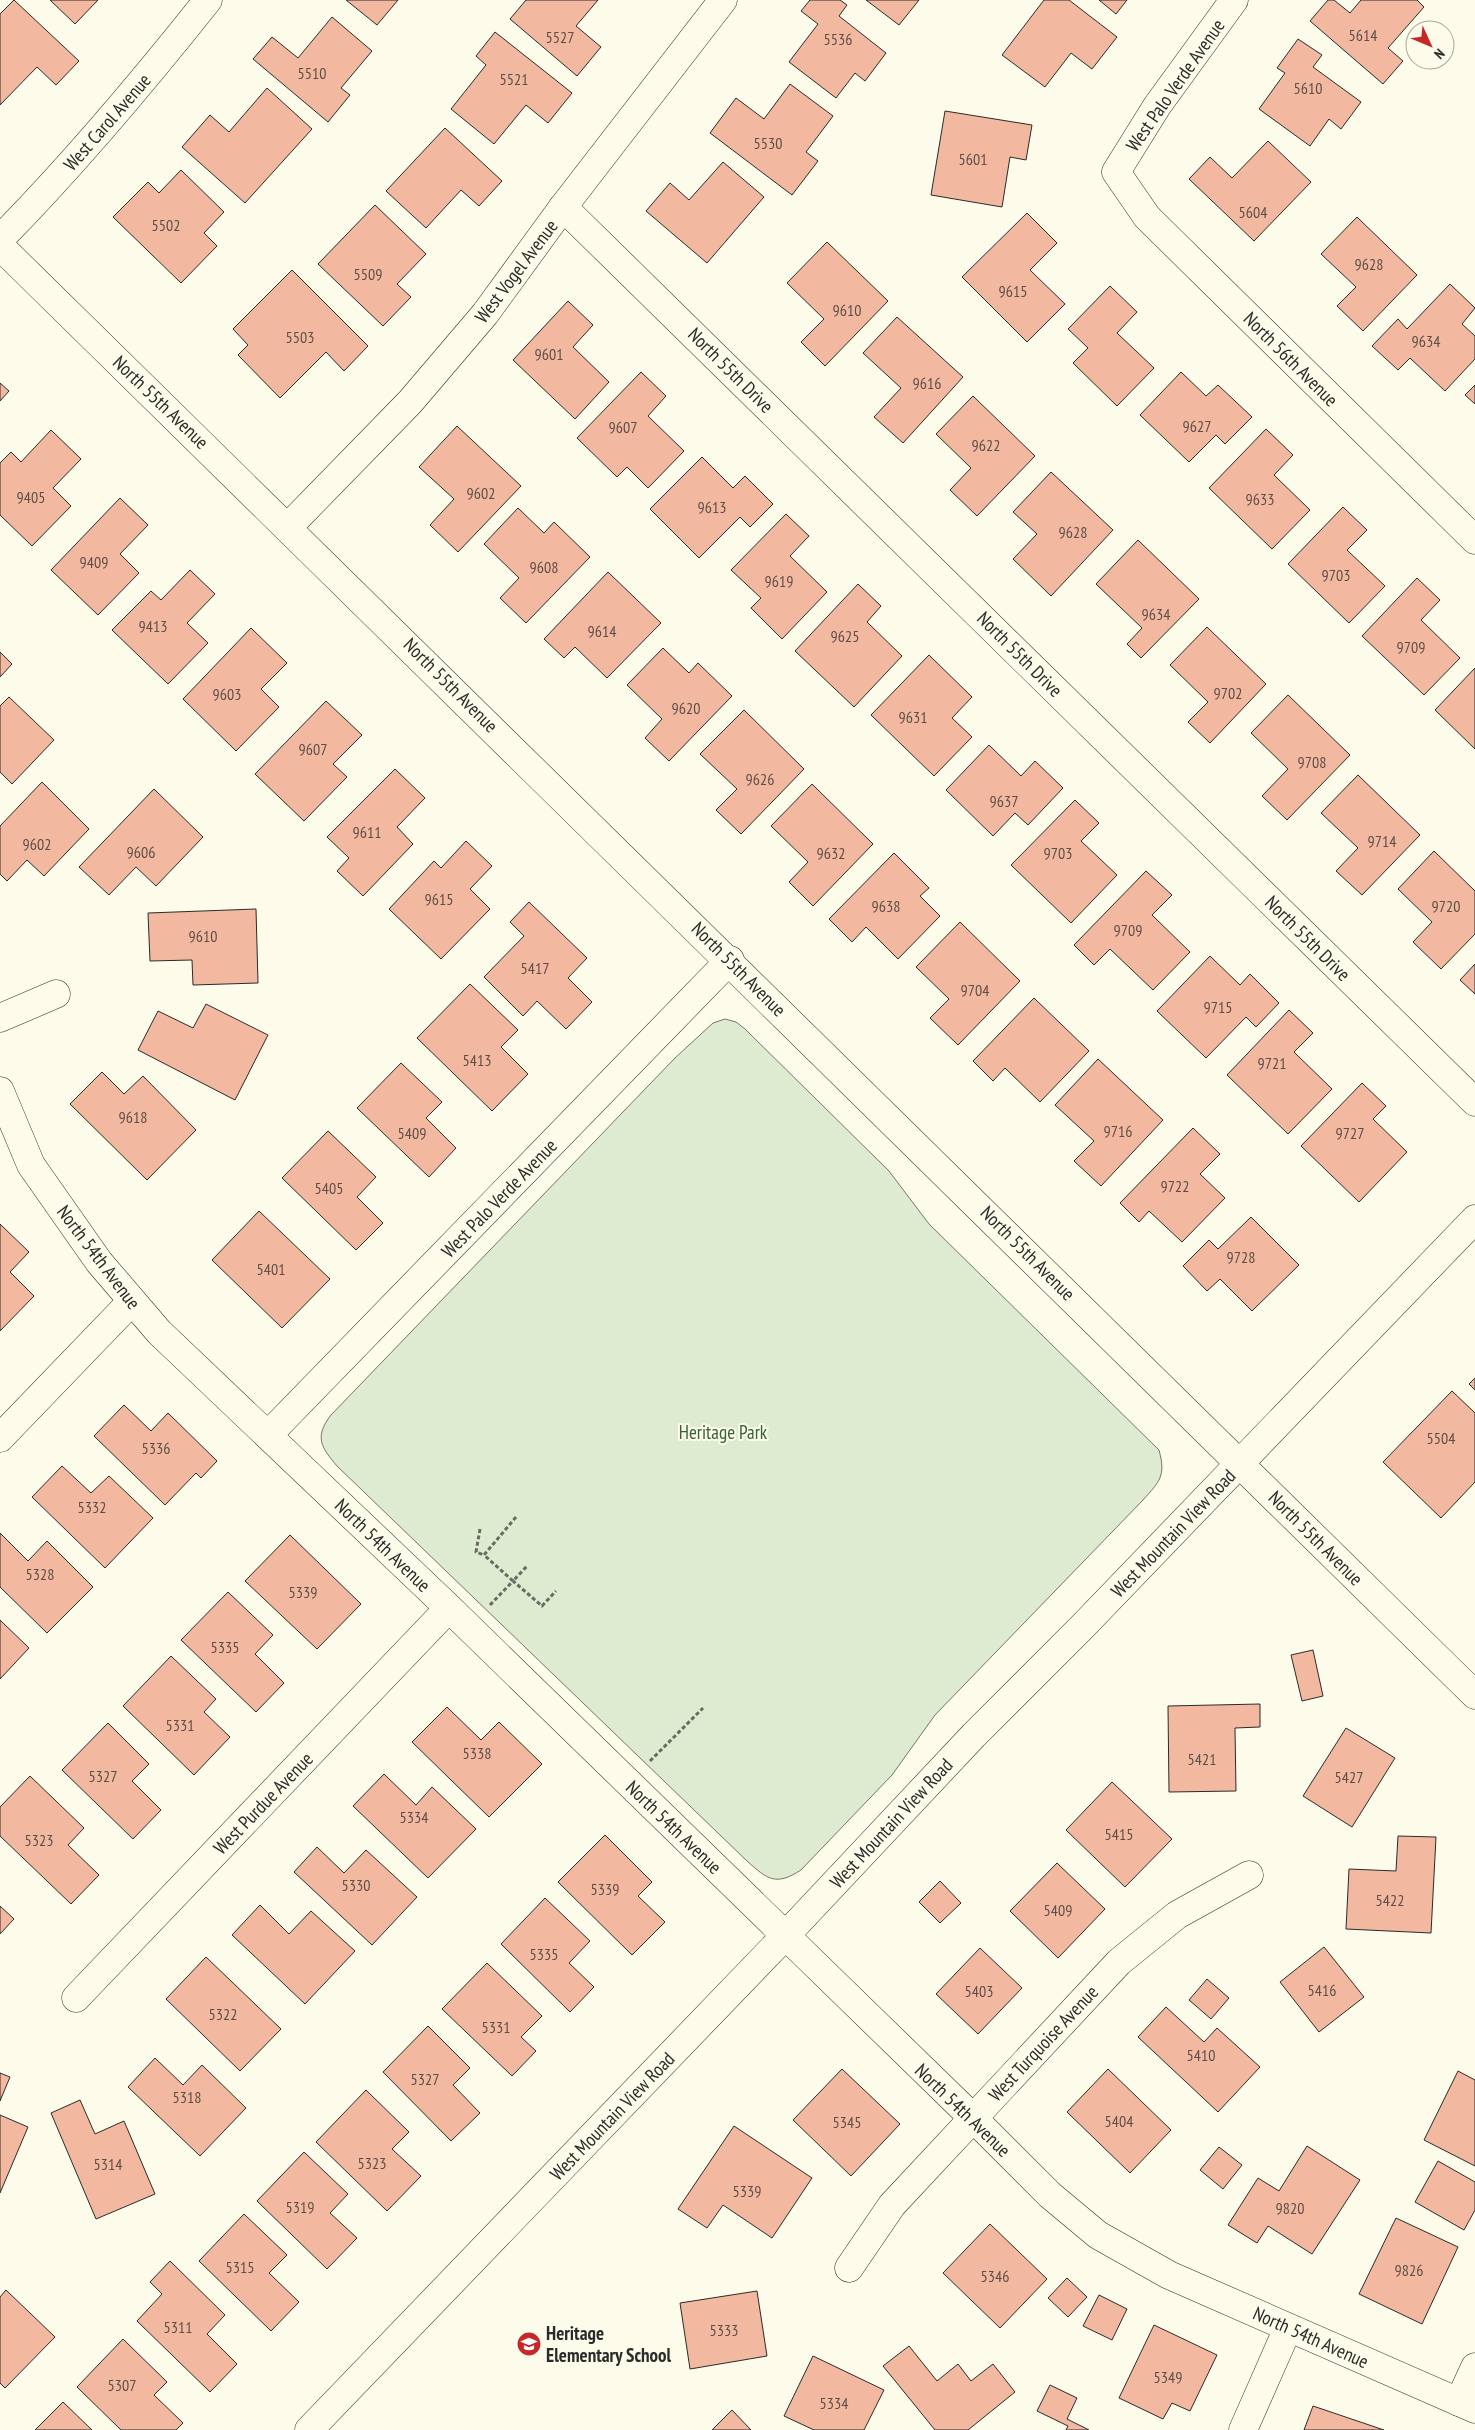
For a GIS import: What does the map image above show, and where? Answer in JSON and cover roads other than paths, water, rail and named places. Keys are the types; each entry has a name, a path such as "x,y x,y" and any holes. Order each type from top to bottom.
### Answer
{"street":[{"name":"West Carol Avenue","path":"0,239 41,197 137,90 208,0"},
{"name":"West Vogel Avenue","path":"289,526 416,394 485,314 564,207 723,0"},
{"name":"West Palo Verde Avenue","path":"1116,172 1157,106 1234,0"},
{"name":"North 56th Avenue","path":"1116,172 1147,217 1475,540"},
{"name":"North 55th Drive","path":"564,207 1475,1102"},
{"name":"North 55th Avenue","path":"0,246 289,526 1241,1462 1475,1696"},
{"name":"West Palo Verde Avenue","path":"268,1435 730,960"},
{"path":"0,1018 56,994"},
{"name":"North 54th Avenue","path":"0,1092 31,1165 99,1262 159,1332 449,1608 1050,2195 1098,2235 1169,2276 1233,2302 1288,2328 1467,2405"},
{"name":"West Mountain View Road","path":"309,2430 785,1936 974,1735 1084,1625 1475,1219"},
{"path":"0,1438 132,1301"},
{"name":"West Purdue Avenue","path":"76,1998 449,1608"},
{"name":"West Turquoise Avenue","path":"849,2268 892,2205 1119,1962 1178,1915 1249,1875"},
{"path":"1243,2430 1288,2328"},
{"path":"1467,2405 1475,2368"}],"place":[{"name":"Heritage Elementary School","path":"529,2344"}],"park label":[{"name":"Heritage Park","path":"723,1432"}]}
